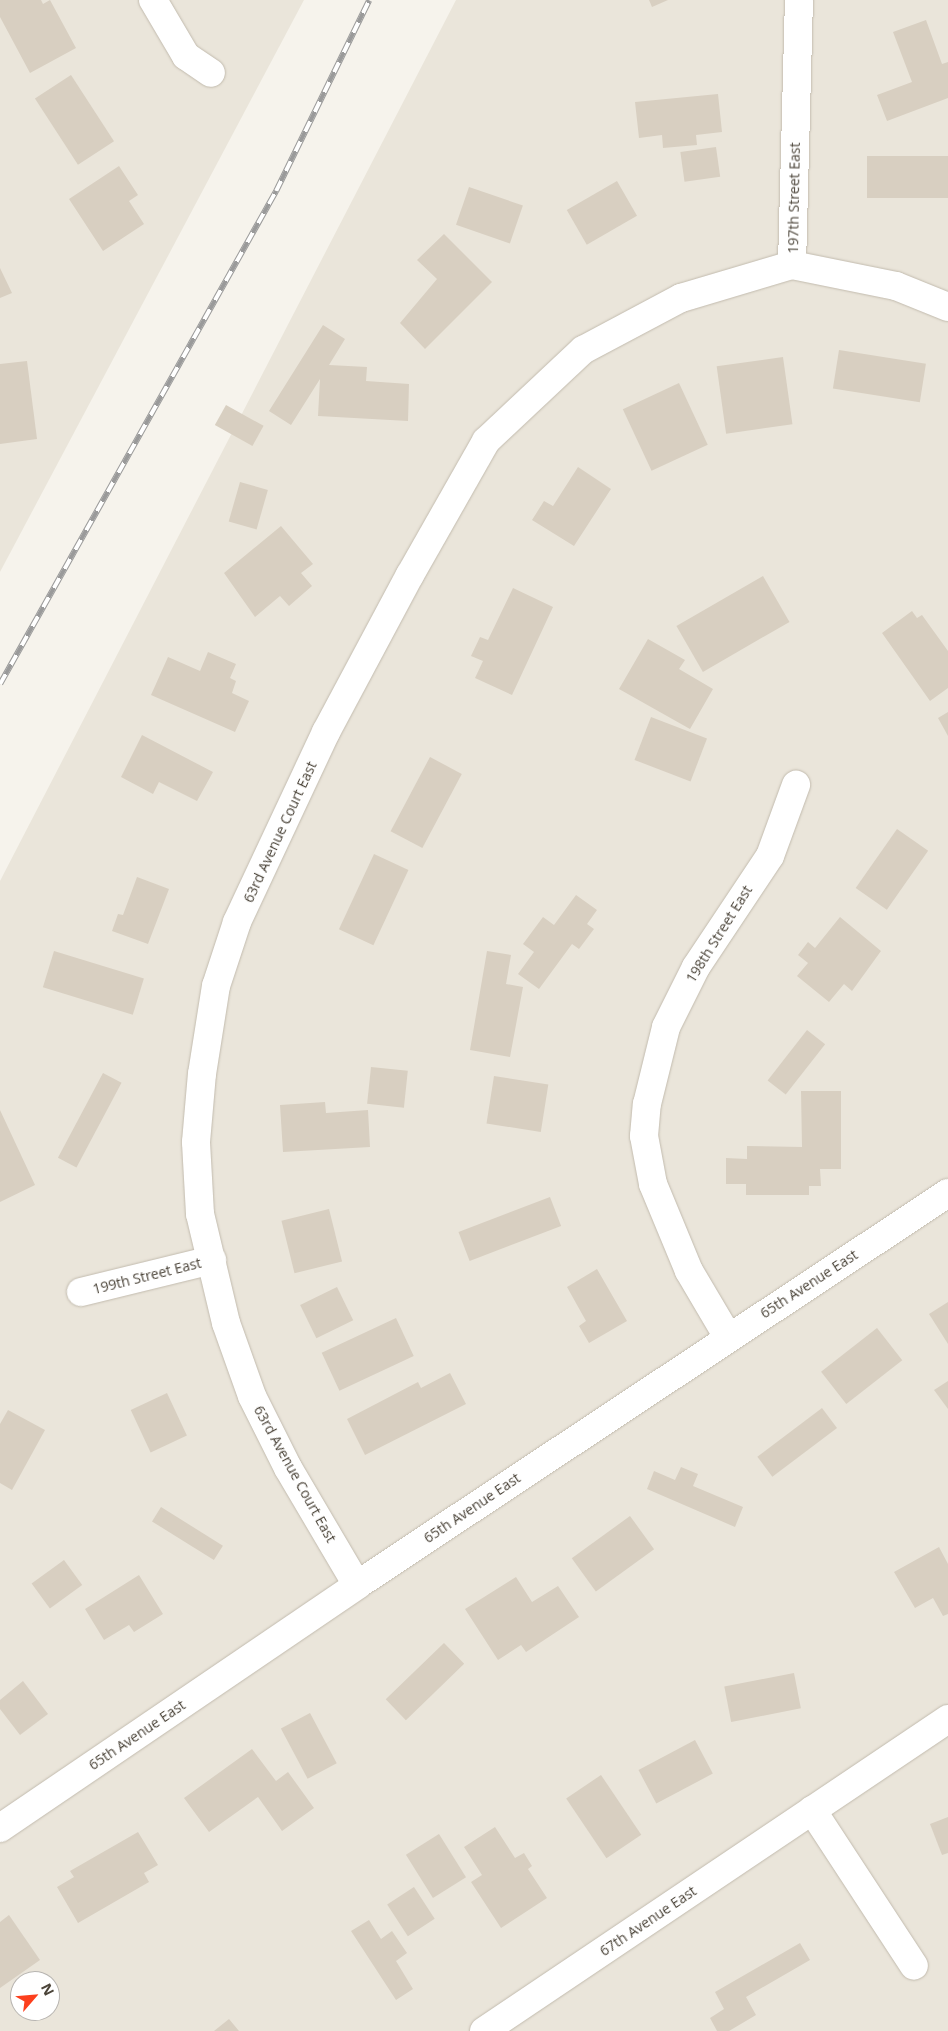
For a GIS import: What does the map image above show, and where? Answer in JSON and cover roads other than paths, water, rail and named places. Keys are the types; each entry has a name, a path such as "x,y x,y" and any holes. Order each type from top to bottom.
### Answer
{"street":[{"path":"153,0 186,56 211,73"},
{"name":"197th Street East","path":"799,0 792,265 896,286 948,307"},
{"name":"63rd Avenue Court East","path":"357,1585 288,1468 252,1396 226,1323 200,1214 196,1142 216,986 237,922 326,732 410,575 486,441 583,350 681,298 792,265"},
{"name":"198th Street East","path":"728,1337 689,1271 653,1184 644,1136 647,1104 666,1027 696,967 770,856 796,785"},
{"name":"65th Avenue East","path":"0,1828 357,1585 728,1337 948,1193"},
{"name":"199th Street East","path":"81,1292 212,1260"},
{"name":"67th Avenue East","path":"484,2031 948,1719"},
{"path":"812,1810 914,1966"}],"railway":[{"path":"0,684 276,191 369,0"}]}
